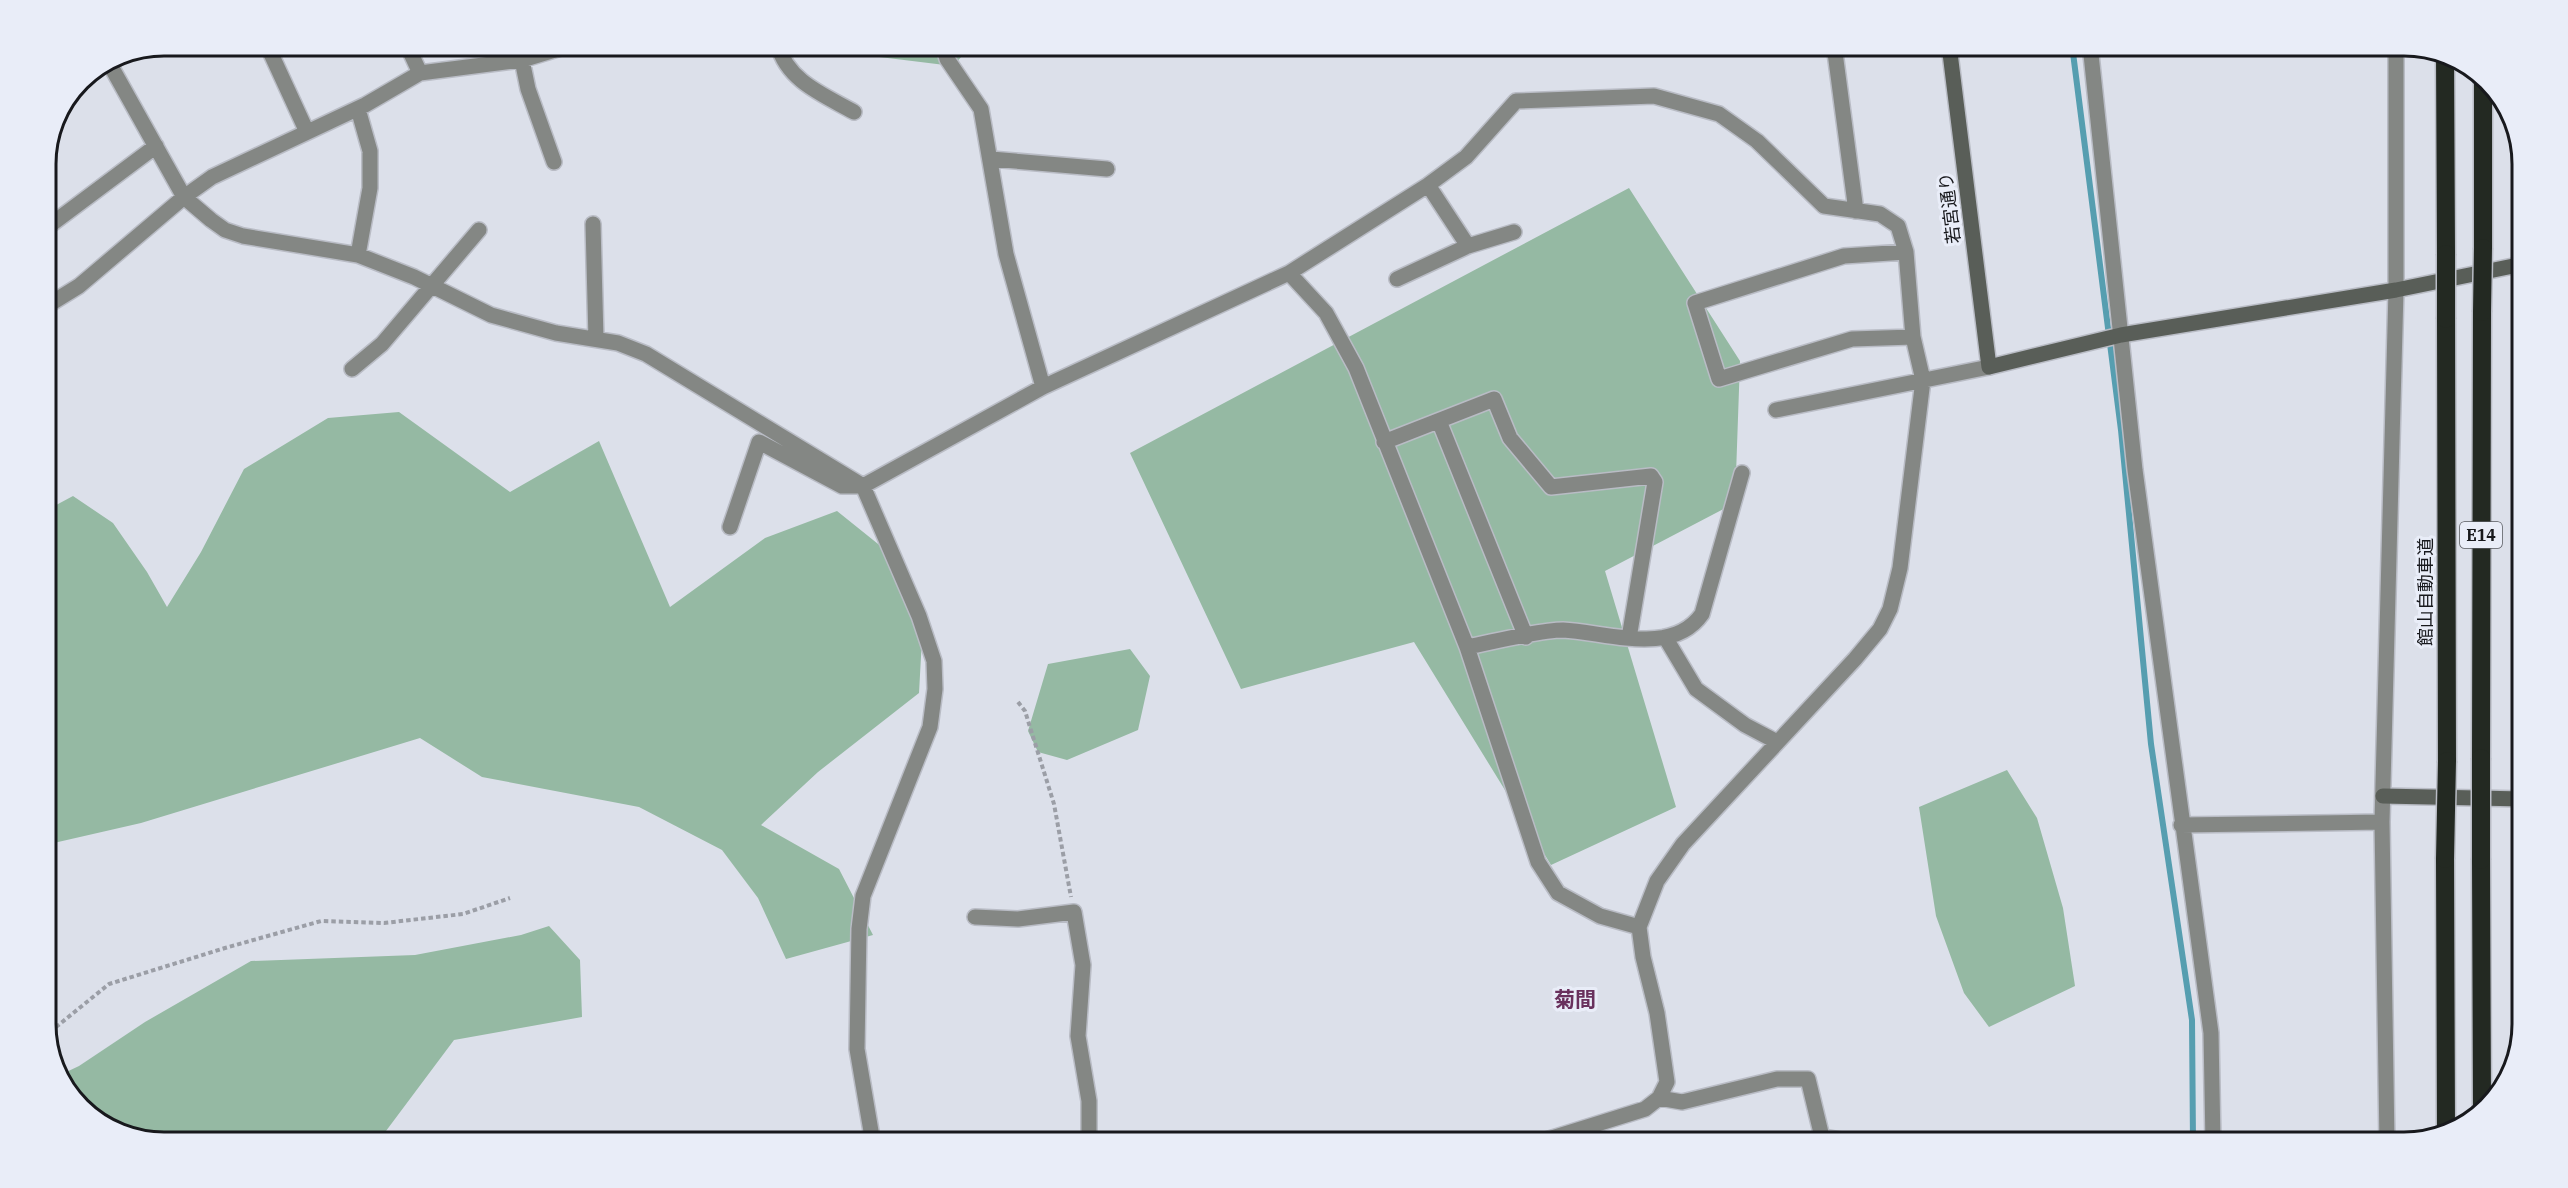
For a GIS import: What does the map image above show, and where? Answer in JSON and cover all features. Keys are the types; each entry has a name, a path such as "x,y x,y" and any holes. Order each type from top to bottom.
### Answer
{"highway":[{"name":"館山自動車道","path":"2445,64 2446,1124"},
{"name":"E14","path":"2482,1100 2483,89"}],"street":[{"path":"272,56 307,132"},
{"path":"412,56 420,73"},
{"path":"56,301 79,286 184,197 212,177 358,109 420,73 522,60 535,56"},
{"path":"783,56 789,70 818,92 855,112"},
{"path":"947,56 981,109 992,159 1006,254 1043,387"},
{"path":"1835,56 1856,211"},
{"name":"若宮通り","path":"1950,56 1989,367"},
{"path":"2091,56 2135,470 2181,825 2211,1033 2213,1132"},
{"path":"2387,1132 2382,822 2396,290 2396,56"},
{"path":"522,60 528,89 554,162"},
{"path":"112,69 184,197 225,230 243,236 358,255 432,286 490,315 556,333 618,343 646,354 863,486 919,616 933,661 935,689 930,728 863,896 859,929 857,1049 871,1132"},
{"path":"730,527 759,442 842,486 863,486 1043,387 1288,273 1428,185 1466,157 1516,101 1654,96 1719,114 1757,141 1824,206 1880,214 1898,226 1906,252 1913,337 1923,380 1900,568 1890,609 1880,629 1683,844 1657,881 1639,927 1642,957 1664,1055 1667,1082 1659,1098 1645,1109 1571,1132"},
{"path":"358,109 370,151 370,188 358,255"},
{"path":"56,221 156,146"},
{"path":"992,159 1107,169"},
{"path":"1428,185 1468,246"},
{"path":"593,224 596,339"},
{"path":"351,369 382,344 479,230"},
{"path":"1397,279 1468,246 1514,232"},
{"path":"1906,252 1844,256 1695,303 1719,380 1852,339 1913,337"},
{"path":"1776,410 1989,367 2121,335 2396,290 2512,266"},
{"path":"1288,273 1326,313 1356,368 1467,647 1538,862 1558,893 1600,916 1639,927"},
{"path":"1384,442 1494,399 1510,438 1551,487 1651,476 1655,482 1629,638"},
{"path":"1439,421 1526,637"},
{"path":"1467,647 1561,630 1629,638 1665,637 1687,631 1702,614 1742,473"},
{"path":"1665,637 1696,689 1745,725 1777,742"},
{"path":"2383,796 2512,799"},
{"path":"2181,825 2382,822"},
{"path":"975,917 1018,918 1074,912 1083,965 1078,1036 1089,1101 1089,1132"},
{"path":"1659,1098 1682,1102 1777,1080 1808,1079 1821,1132"}],"path":[{"path":"1018,702 1025,711 1054,804 1074,912"},
{"path":"56,1027 109,984 225,948 321,921 384,923 463,914 510,898"}],"green space":[{"path":"871,56 962,56 953,66"},
{"path":"1629,188 1740,361 1735,503 1605,571 1676,807 1551,865 1414,642 1241,689 1130,453"},
{"path":"399,412 510,492 599,441 670,607 765,538 837,511 893,556 923,620 919,693 818,772 761,825 839,869 873,935 786,959 758,898 722,850 639,807 482,777 420,738 141,823 56,842 56,505 73,496 113,523 147,572 167,607 201,552 244,469 328,418"},
{"path":"1130,649 1150,676 1138,730 1067,760 1038,752 1028,731 1048,664"},
{"path":"2007,770 2037,818 2063,908 2075,986 1989,1027 1964,993 1936,916 1919,807"},
{"path":"549,926 580,960 582,1017 454,1040 385,1132 156,1132 142,1130 109,1118 92,1106 82,1096 67,1072 145,1022 251,961 415,955 521,935"}],"waterway":[{"path":"2073,56 2121,430 2151,744 2192,1020 2193,1132"}],"district":[{"name":"菊間","path":"1575,1000"}]}
